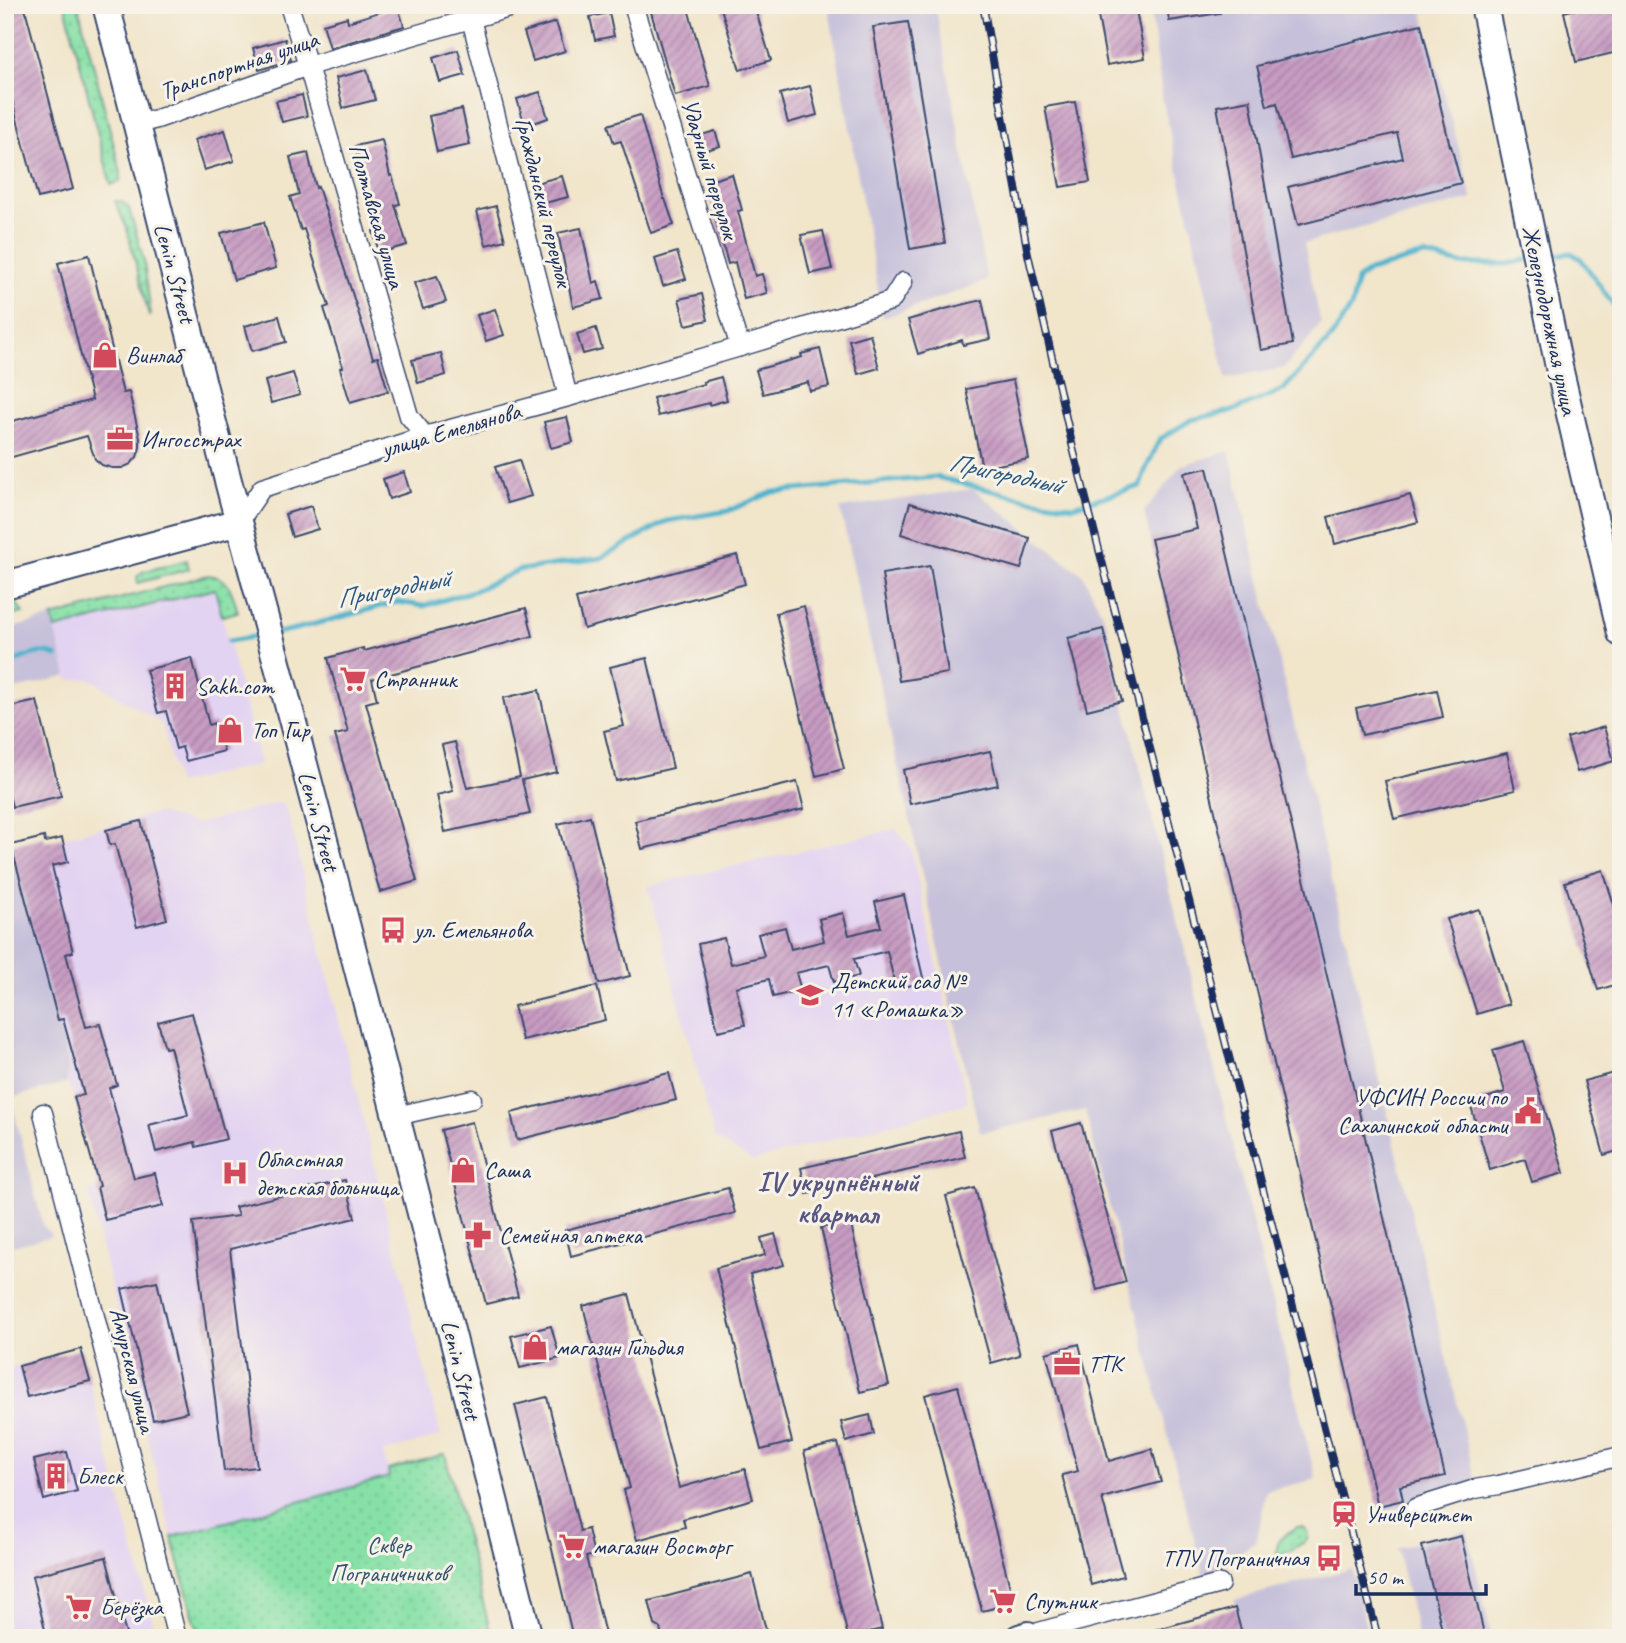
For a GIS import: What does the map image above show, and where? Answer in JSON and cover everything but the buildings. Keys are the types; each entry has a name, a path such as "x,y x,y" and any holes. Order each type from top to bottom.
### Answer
{"main road":[{"name":"Lenin Street","path":"106,5 396,1116 529,1638"},
{"name":"Железнодорожная улица","path":"1484,5 1559,367 1621,633"},
{"path":"5,584 239,522"}],"street":[{"name":"Полтавская улица","path":"289,5 409,416 425,436"},
{"name":"Транспортная улица","path":"137,124 308,65 519,5"},
{"name":"Ударный переулок","path":"633,5 740,347"},
{"name":"Гражданский переулок","path":"471,19 568,397"},
{"name":"улица Емельянова","path":"239,522 262,488 425,436 568,397 891,301 903,282"},
{"path":"396,1116 472,1099"},
{"name":"Амурская улица","path":"43,1113 177,1638"},
{"path":"1415,1508 1475,1489 1621,1456"},
{"path":"1025,1637 1220,1584"}],"shaded area":[{"path":"828,5 935,5 987,281 883,318"},
{"path":"1150,5 1421,5 1472,199 1304,243 1321,324 1284,368 1226,379 1163,102"},
{"path":"1229,451 1476,1482 1384,1512 1144,512 1182,465"},
{"path":"973,489 1083,575 1106,622 1316,1479 1266,1491 1257,1540 1204,1578 1085,1110 980,1133 840,508"},
{"path":"215,589 260,764 177,784 162,724 91,679 68,680 55,629"},
{"path":"52,617 67,676 5,692 5,630"},
{"name":"Областная детская больница","path":"278,803 287,810 441,1436 383,1452 390,1476 172,1537 88,1191 97,1187 94,1169 74,1097 67,1083 68,1063 58,1020 11,845 44,837 46,842 157,813 196,824"},
{"name":"Детский сад № 11 «Ромашка»","path":"896,829 911,849 968,1103 753,1161 715,1139 648,886"},
{"path":"15,859 68,1063 67,1083 11,1098 43,1226 52,1236 5,1248 5,866"},
{"path":"81,1349 157,1638 11,1638 5,1611 5,1369"},
{"path":"1467,1530 1492,1638 1418,1638 1397,1548"},
{"path":"1352,1569 1369,1638 1124,1638 1235,1609 1234,1600"}],"green space":[{"path":"65,5 78,5 121,173 120,181 111,185"},
{"path":"115,201 121,201 129,208 144,261 149,316 127,229"},
{"path":"187,560 189,569 138,583 137,577 142,572"},
{"path":"208,575 216,576 226,583 232,592 238,612 222,616 215,589 55,629 52,617"},
{"path":"12,596 23,613 5,618 5,597"},
{"name":"Сквер Пограничников","path":"445,1454 492,1638 203,1638 195,1622 172,1537 389,1477 388,1470"},
{"path":"1297,1527 1306,1530 1306,1541 1281,1556 1277,1555 1279,1541"}],"waterway":[{"name":"Пригородный","path":"1544,256 1571,253 1581,259 1618,311 1621,311"},
{"name":"Пригородный","path":"277,633 397,602 424,606 476,590 519,570 601,558 667,521 728,511 773,492 936,477 1031,500 1073,506 1140,486 1160,439 1191,420 1235,410 1283,390 1332,337 1352,305 1357,280 1369,271 1424,255 1461,264 1506,264 1531,259"},
{"name":"Пригородный","path":"229,641 264,635"},
{"name":"Пригородный","path":"5,666 37,653 56,656"}],"railway":[{"path":"983,5 1028,254 1073,448 1378,1638"}],"place":[{"name":"Винлаб","path":"105,355"},
{"name":"Ингосстрах","path":"120,439"},
{"name":"Странник","path":"353,679"},
{"name":"Sakh.com","path":"175,686"},
{"name":"Топ Гир","path":"230,730"},
{"name":"ул. Емельянова","path":"393,930"},
{"name":"Детский сад № 11 «Ромашка»","path":"810,995"},
{"name":"УФСИН России по Сахалинской области","path":"1528,1111"},
{"name":"Саша","path":"463,1170"},
{"name":"Областная детская больница","path":"235,1173"},
{"name":"Семейная аптека","path":"478,1235"},
{"name":"магазин Гильдия","path":"535,1347"},
{"name":"ТТК","path":"1067,1364"},
{"name":"Блеск","path":"56,1476"},
{"name":"Университет","path":"1344,1514"},
{"name":"магазин Восторг","path":"572,1546"},
{"name":"ТПУ Пограничная","path":"1329,1558"},
{"name":"Спутник","path":"1003,1601"},
{"name":"Берёзка","path":"79,1607"}],"district":[{"name":"IV укрупнённый квартал","path":"838,1197"}]}
